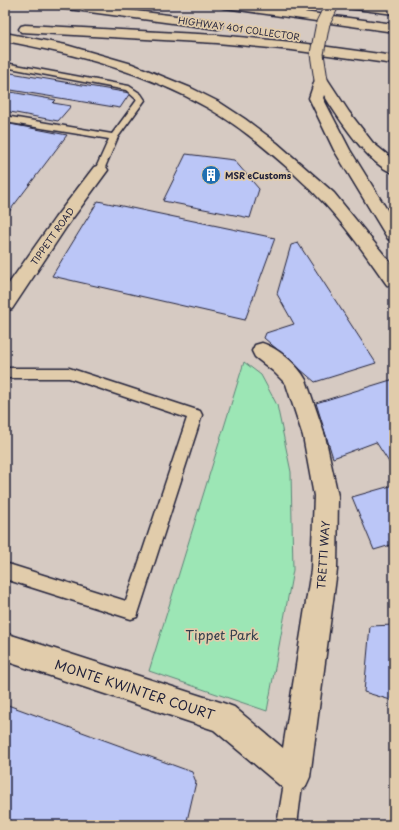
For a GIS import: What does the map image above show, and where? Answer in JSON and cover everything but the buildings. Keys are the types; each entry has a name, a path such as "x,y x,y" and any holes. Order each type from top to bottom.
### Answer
{"main road":[{"name":"HIGHWAY 401 COLLECTOR","path":"60,5 232,27"},
{"path":"225,5 394,28"},
{"path":"332,5 323,23 317,54 321,80 342,114 368,146 394,168"},
{"path":"347,5 394,11"},
{"path":"5,28 217,39 292,46 394,60"},
{"name":"HIGHWAY 401 COLLECTOR","path":"263,31 394,49"},
{"path":"5,37 38,42 82,53 128,68 172,85 208,102 240,122 286,158 327,197 394,280"},
{"path":"217,39 285,49 379,70"},
{"path":"321,80 316,98 342,150 394,235"},
{"name":"TIPPETT ROAD","path":"5,304 61,222 100,170"},
{"name":"TRETTI WAY","path":"262,351 280,365 295,380 314,436 326,496 324,570 294,777"},
{"name":"MONTE KWINTER COURT","path":"5,647 223,718 294,777"}],"lane":[{"path":"5,65 129,88 138,96 141,100 114,137 100,170"},
{"path":"5,119 114,137"},
{"path":"5,372 69,373 195,415 131,611 5,571"},
{"path":"287,825 294,777"}],"green space":[{"name":"Tippet Park","path":"244,362 261,375 277,405 291,472 293,570 267,711 149,671"}],"place":[{"name":"MSR eCustoms","path":"211,175"}]}
